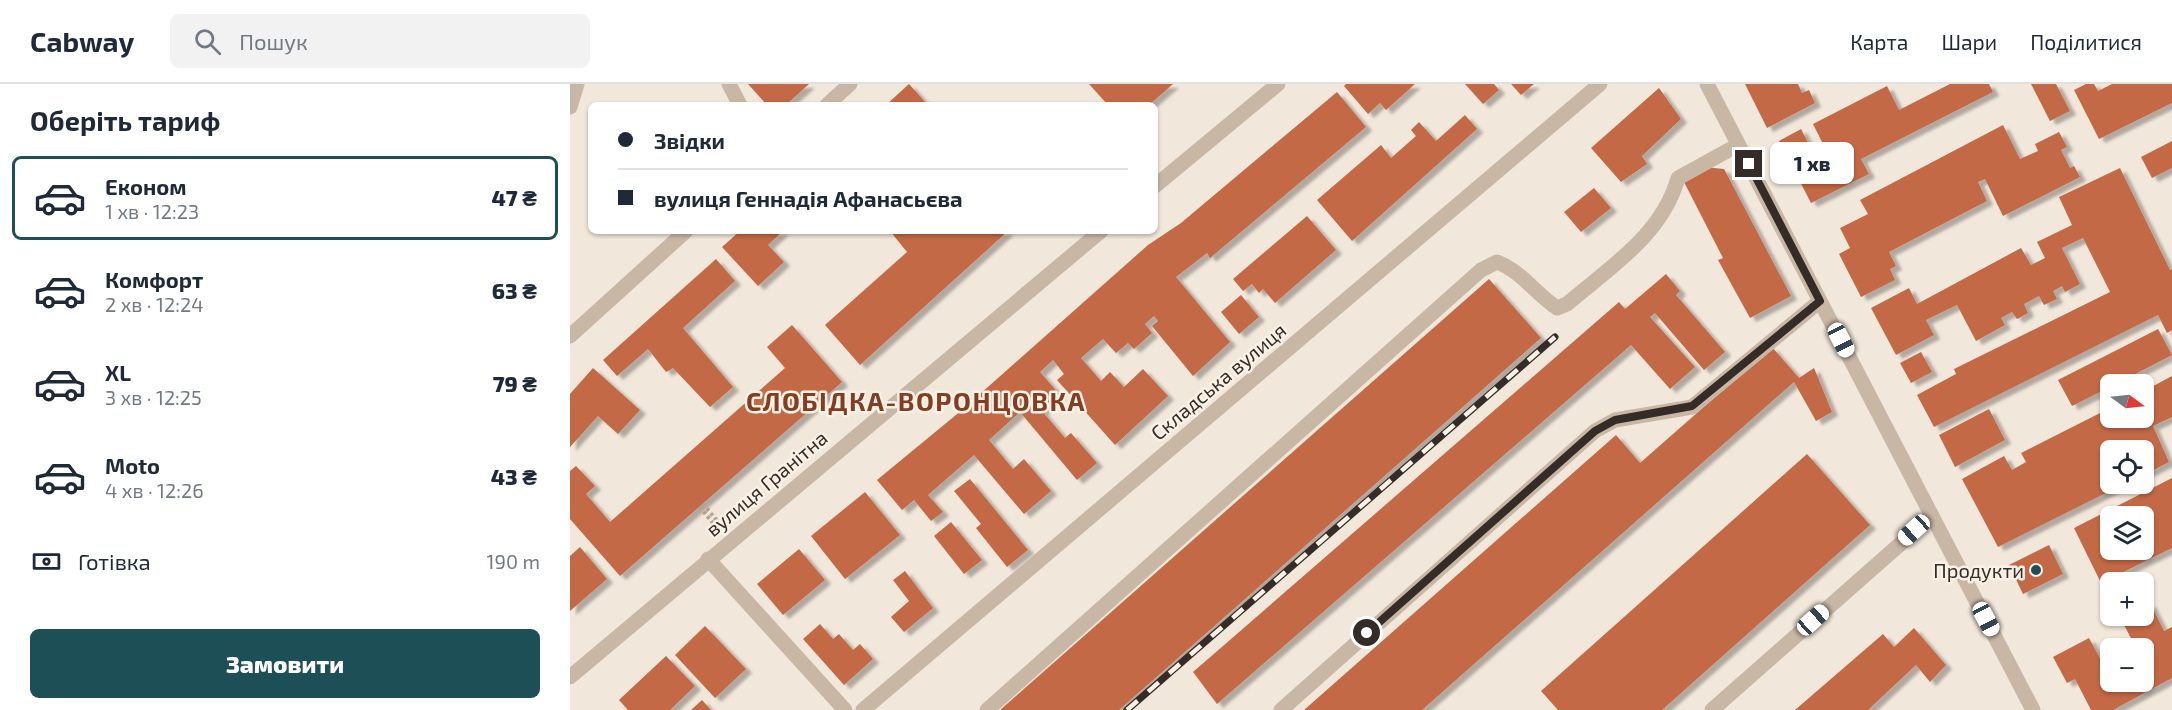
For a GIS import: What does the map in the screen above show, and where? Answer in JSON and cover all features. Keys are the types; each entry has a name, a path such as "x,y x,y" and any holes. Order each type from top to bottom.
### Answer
{"street":[{"path":"570,107 577,84"},
{"path":"729,84 738,102"},
{"path":"829,102 850,84"},
{"path":"1158,184 1278,84"},
{"name":"Складська вулиця","path":"863,710 1600,84"},
{"path":"1707,84 1932,516 2028,707"},
{"path":"987,710 1481,270 1497,262 1509,267 1557,308 1567,304 1652,231 1672,201 1678,178 1738,145"},
{"path":"570,336 683,234"},
{"name":"вулиця Гранітна","path":"570,677 1097,234"},
{"path":"1281,710 1595,431 1615,420 1692,406 1820,301"},
{"path":"1712,710 1932,516"},
{"path":"708,559 845,710"}],"path":[{"path":"701,505 718,525"}],"building":[{"path":"748,84 809,84 789,102 764,102"},
{"path":"909,84 925,102 889,102"},
{"path":"1089,84 1173,84 1152,102 1105,102"},
{"path":"1346,84 1415,84 1386,110 1380,103 1368,114 1344,86"},
{"path":"1465,84 1494,84 1499,90 1483,104"},
{"path":"1511,84 1534,84 1521,95"},
{"path":"1745,84 1798,84 1802,93 1809,90 1815,103 1767,128"},
{"path":"1950,84 1989,84 1993,92 1861,159 1869,174 1811,203 1779,141 1801,129 1814,154 1825,148 1813,124 1887,86 1899,110"},
{"path":"2031,84 2056,84 2070,111 2050,121"},
{"path":"2086,84 2094,84 2098,91 2112,84 2172,84 2172,103 2099,139 2074,90"},
{"path":"1659,88 1681,119 1642,156 1647,164 1621,182 1591,148"},
{"path":"1337,92 1366,127 1210,258 1207,253 1176,277 1230,342 1193,376 1152,326 1158,321 1154,316 1145,324 1152,333 1134,349 1128,343 1116,353 1103,339 1081,358 1101,381 1110,372 1124,387 1143,369 1168,396 1115,445 1057,380 1064,374 1053,360 1040,372 1060,395 1042,411 1065,438 1071,433 1097,463 1077,480 1020,412 989,440 1013,469 1024,459 1051,491 1024,514 974,455 928,495 943,512 931,521 914,500 902,510 877,480 962,410 1148,245 1181,223"},
{"path":"1465,115 1477,129 1352,241 1317,200 1381,145 1391,158 1416,136 1411,130 1419,122 1436,141"},
{"path":"2003,125 2020,159 2038,151 2035,144 2059,132 2067,147 2061,150 2070,168 2074,166 2080,177 2003,216 1985,179 1978,182 1987,201 1889,252 1896,266 1890,269 1895,280 1861,297 1839,254 1850,248 1840,228 1868,214 1860,200"},
{"path":"2172,141 2172,168 2152,178 2141,157"},
{"path":"1704,167 1724,169 1791,296 1750,318 1718,260 1723,258 1684,182"},
{"path":"2120,168 2170,270 2172,269 2172,330 2167,333 2158,315 1934,427 1917,395 1956,374 1954,369 2110,292 2083,238 2062,248 2080,284 2065,292 2062,286 2053,291 2057,299 2044,305 2039,296 2024,304 2028,313 2017,319 2012,312 2001,318 2005,325 1976,341 1957,305 1926,320 1934,335 1896,355 1871,308 1909,288 1917,304 2021,248 2031,265 2045,258 2037,242 2072,225 2059,197"},
{"path":"1594,188 1611,208 1581,232 1564,212"},
{"path":"1307,216 1336,250 1275,303 1263,289 1259,293 1252,284 1243,291 1233,279"},
{"path":"737,234 780,234 768,245 784,262 758,286 722,247"},
{"path":"892,234 1005,234 860,365 825,325 907,252"},
{"path":"716,259 735,281 683,328 733,387 710,407 673,368 666,372 648,349 617,376 603,360"},
{"path":"1666,274 1680,291 1676,295 1725,352 1704,370 1655,313 1650,317 1695,367 1670,389 1631,345 1217,704 1193,672 1619,302 1625,309"},
{"path":"1489,279 1541,338 1119,710 1000,710"},
{"path":"1241,295 1259,317 1239,334 1221,312"},
{"path":"792,325 842,382 620,576 570,519 570,471 576,466 595,486 586,494 610,522 785,368 767,347"},
{"path":"2158,329 2172,355 2135,374 2100,374 2100,392 2072,406 2058,380"},
{"path":"1772,347 1799,378 1814,368 1832,412 1816,421 1794,382 1422,710 1304,710 1616,435 1640,463"},
{"path":"1921,352 1932,372 1911,383 1900,363"},
{"path":"593,368 640,410 618,434 598,416 570,447 570,394"},
{"path":"2172,376 2172,417 2154,426 2154,386"},
{"path":"1989,409 2005,440 1955,467 1939,435"},
{"path":"2100,413 2100,428 2154,428 2169,462 2154,470 2154,440 2100,440 2100,494 2104,494 1998,547 1962,479 2004,456 2012,470 2026,462 2021,453"},
{"path":"1807,454 1870,525 1662,710 1558,710 1541,691"},
{"path":"2172,478 2172,548 2154,557 2154,506 2117,506 2141,494 2154,494 2154,487"},
{"path":"970,479 1028,550 1007,567 976,528 981,524 954,491"},
{"path":"865,492 900,535 845,579 811,536"},
{"path":"2100,515 2100,560 2148,560 2123,572 2100,572 2100,581 2074,528"},
{"path":"951,522 982,560 964,574 934,536"},
{"name":"Продукти","path":"2049,545 2063,574 2023,594 2009,565"},
{"path":"580,547 607,579 570,611 570,556"},
{"path":"799,549 825,580 783,615 757,584"},
{"path":"905,571 933,608 904,632 891,617 909,601 893,580"},
{"path":"2154,611 2164,631 2172,627 2172,678 2154,688 2154,638 2131,638 2125,626 2154,626"},
{"path":"820,624 833,639 839,634 853,650 860,644 873,659 844,685 803,639"},
{"path":"705,626 746,669 715,698 675,655"},
{"path":"1914,628 1946,665 1930,682 1916,665 1868,710 1795,710 1883,634 1894,647"},
{"path":"2089,638 2100,658 2100,692 2146,692 2113,710 2091,710 2075,679 2067,683 2053,657"},
{"path":"666,656 695,686 670,710 628,710 619,700"},
{"path":"702,700 711,710 691,710"}],"railway":[{"path":"1127,710 1555,337"}],"place":[{"name":"Продукти","path":"2036,570"}],"district":[{"name":"СЛОБІДКА-ВОРОНЦОВКА","path":"916,400"}],"route":[{"path":"1367,633 1595,431 1615,420 1692,406 1820,301 1749,164"}]}
